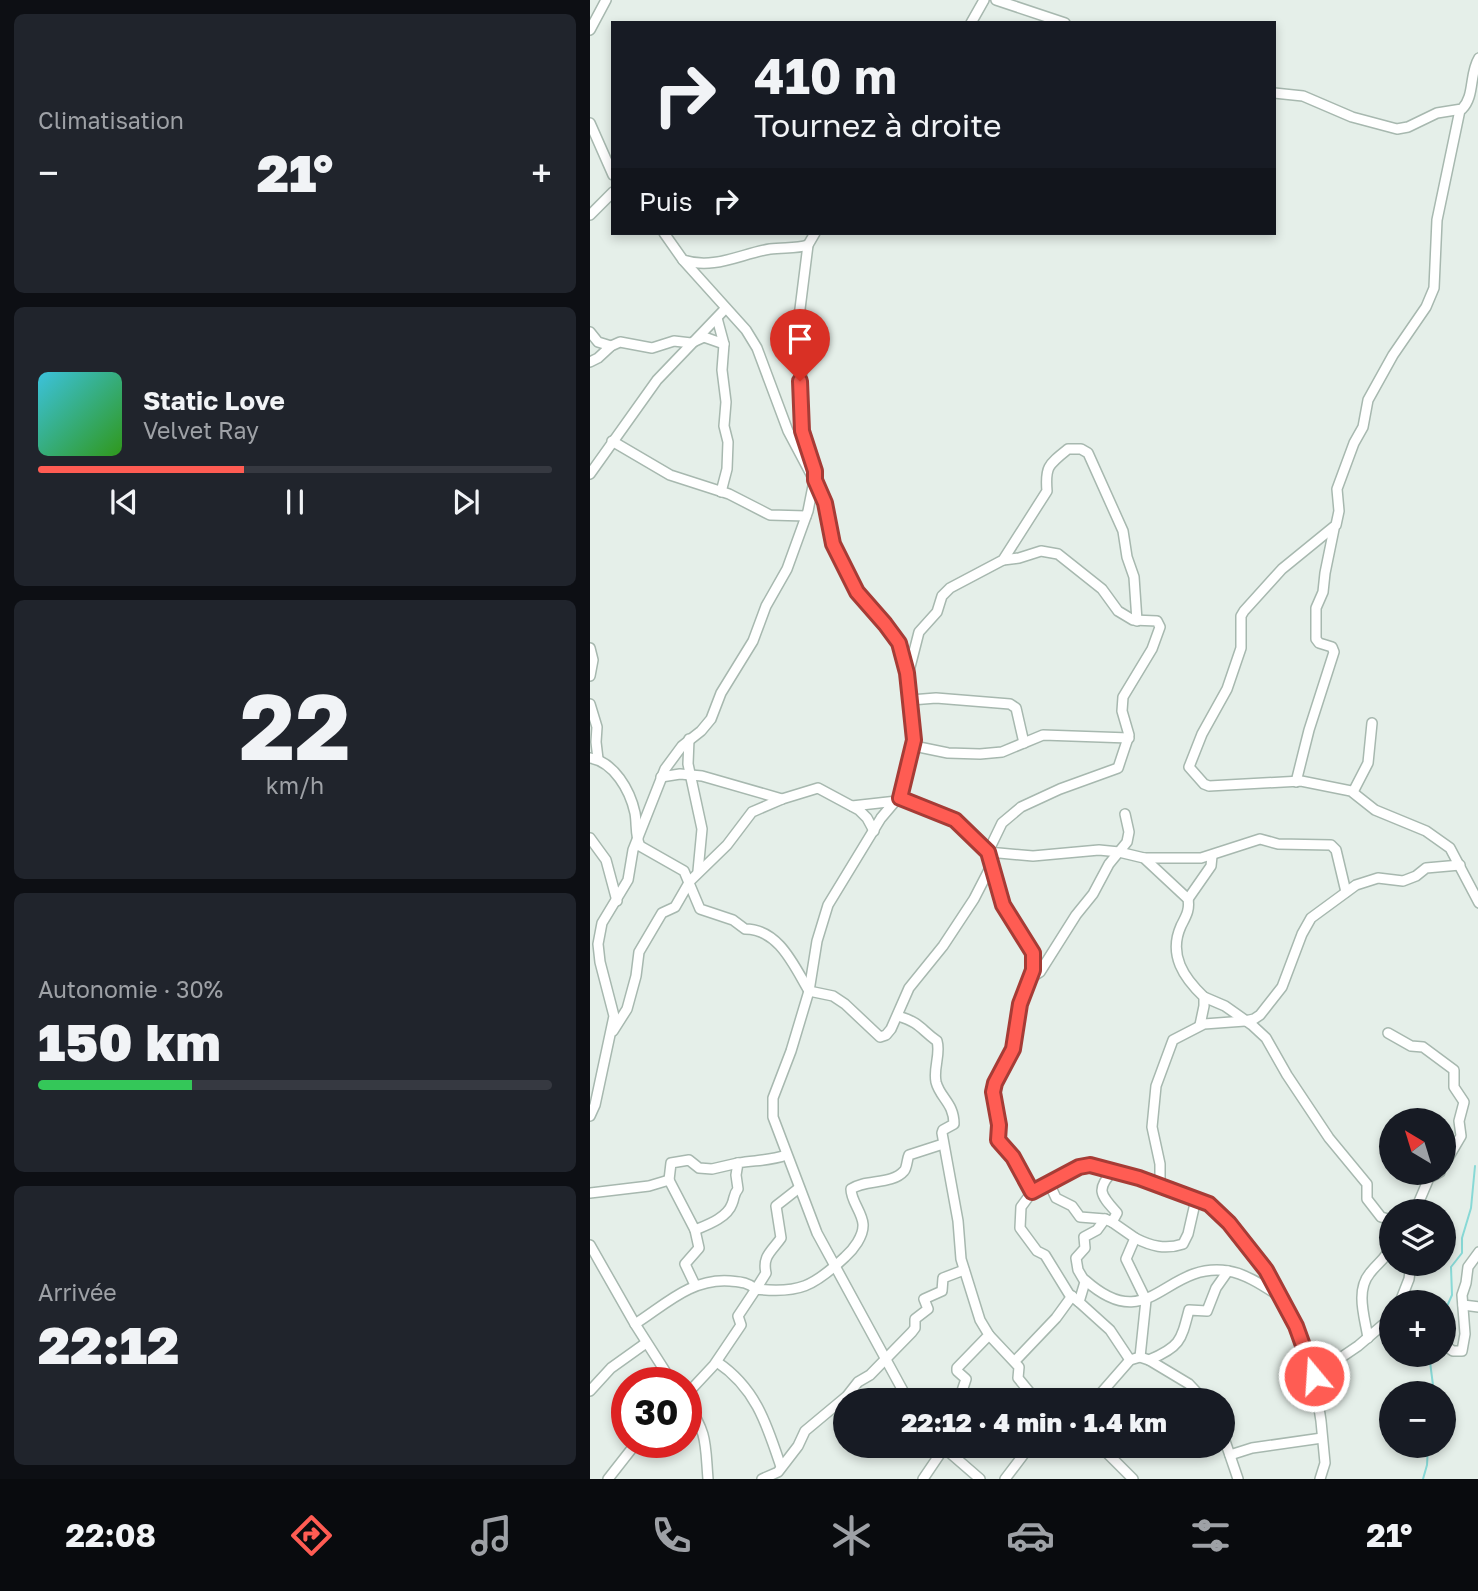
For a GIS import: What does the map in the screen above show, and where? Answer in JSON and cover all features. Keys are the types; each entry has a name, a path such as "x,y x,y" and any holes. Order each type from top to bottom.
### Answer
{"street":[{"path":"590,30 598,20 606,0"},
{"path":"972,21 984,0"},
{"path":"997,0 1059,21"},
{"path":"1296,782 1309,730 1334,652 1332,646 1319,643 1316,639 1316,608 1323,592 1339,511 1337,488 1363,427 1368,400 1393,355 1426,307 1434,288 1437,220 1460,110 1468,101 1473,69 1478,58"},
{"path":"1276,93 1303,96 1352,117 1397,129 1408,127 1437,113 1460,110"},
{"path":"590,124 611,171"},
{"path":"590,215 611,194"},
{"path":"665,235 683,260 746,330 757,348 788,431 825,503 839,558 861,598 899,643 908,676 914,746 899,799 881,818 828,905 809,991 773,1098 773,1117 817,1233 902,1388"},
{"path":"590,1116 611,1035 613,1008 603,975 598,944 602,923 628,880 637,839 661,777 678,750 711,719 721,693 753,641 766,606 787,569 806,516 815,471 802,431 799,317 808,245 814,235"},
{"path":"683,260 704,264 733,260 773,248 808,245"},
{"path":"590,474 657,380 725,309"},
{"path":"717,318 724,344 724,426 728,442 728,459 721,492"},
{"path":"590,332 598,342 612,346"},
{"path":"590,362 598,359 612,346 624,342 652,348 674,341 691,343 704,337 724,344"},
{"path":"612,441 670,475 721,492 770,515 806,516"},
{"path":"1003,560 1047,491 1047,470 1066,450 1085,450 1123,531 1127,557 1134,577 1137,621"},
{"path":"1334,528 1282,569 1244,611 1241,616 1240,652 1227,689 1202,734 1189,767 1209,786 1314,782 1353,792 1375,810 1441,840 1450,848 1460,865 1478,903"},
{"path":"908,676 919,632 937,612 942,596 950,588 1003,560 1025,557 1041,551 1058,554 1102,589 1118,611 1137,621 1157,621 1160,627 1152,649 1123,697 1122,711 1130,730 1118,768 1060,789 1021,807 1002,823 988,852"},
{"path":"590,648 593,665 590,676"},
{"path":"911,700 936,698 1011,704 1016,708 1024,743"},
{"path":"590,704 597,727 594,759 617,776 627,793 635,813 637,839 643,849 679,867 690,881 700,909 731,919 745,929 754,929 767,935 784,950 809,991 833,996 880,1037 886,1035 898,1016 909,988 943,946 974,899 991,866"},
{"path":"1353,792 1368,763 1372,723"},
{"path":"914,746 980,754 1002,752 1043,735 1129,738"},
{"path":"689,739 687,757 702,829 698,871"},
{"path":"661,777 691,775 782,799"},
{"path":"611,1035 627,1009 643,944 662,913 675,906 698,871 727,845 752,812 818,788 864,813 874,831"},
{"path":"852,806 899,799 955,820 988,852 1003,905 1033,953 1033,970 1020,1004 1013,1049 995,1083 993,1094 999,1125 998,1140 1013,1157 1032,1192"},
{"path":"1028,980 1040,972 1129,835 1124,814"},
{"path":"590,838 606,860 617,901"},
{"path":"988,852 1033,856 1082,851 1119,852 1144,858 1176,859 1212,856 1224,849 1260,839 1280,845 1331,845 1336,850 1346,892"},
{"path":"1212,856 1211,866 1188,899 1189,911 1177,937 1177,957 1190,985 1204,997 1225,1006 1266,1038 1329,1138 1366,1184 1368,1199 1379,1214"},
{"path":"1144,858 1188,899"},
{"path":"1160,1186 1160,1164 1152,1130 1156,1086 1173,1040 1200,1025 1245,1021 1260,1015 1282,987 1311,918 1346,892 1363,882 1379,878 1403,881 1426,868 1460,865"},
{"path":"1200,1025 1204,997"},
{"path":"898,1016 919,1024 939,1044 936,1081 953,1110 955,1122 942,1131 964,1270 980,1320 989,1335 1020,1368 1018,1378 1026,1388"},
{"path":"1388,1033 1411,1046 1424,1047 1454,1070 1454,1087 1464,1102 1459,1121 1462,1134 1456,1148"},
{"path":"635,1324 695,1285 715,1280 746,1282 756,1289 781,1292 807,1286 819,1280 854,1247 863,1229 851,1189 859,1184 878,1182 902,1172 909,1155 943,1144"},
{"path":"695,1285 685,1264 699,1248 695,1230 669,1180 669,1165 689,1160 699,1168 712,1168 757,1160 769,1161 786,1155"},
{"path":"695,1230 721,1217 732,1205 733,1196 738,1189 738,1163"},
{"path":"1193,1388 1139,1359 1060,1282 1045,1255 1037,1251 1020,1228 1021,1207 1032,1192 1085,1165 1160,1186 1214,1207 1266,1270 1305,1346 1316,1388 1325,1462 1320,1479"},
{"path":"1113,1171 1101,1185 1107,1202 1117,1213 1084,1237 1085,1248 1076,1258 1078,1270 1099,1292 1112,1300 1128,1303 1146,1300 1179,1280 1213,1270 1244,1276 1282,1298"},
{"path":"590,1193 638,1188 669,1180"},
{"path":"1049,1183 1056,1198 1072,1206 1080,1217 1109,1220 1135,1238 1155,1247 1183,1244 1196,1199"},
{"path":"702,1378 717,1362 741,1325 738,1316 766,1273 766,1256 781,1238 776,1206 799,1188"},
{"path":"1135,1238 1126,1259 1146,1300 1139,1359"},
{"path":"590,1245 662,1367"},
{"path":"1456,1352 1462,1351 1465,1334 1462,1295 1467,1283 1468,1267 1478,1252"},
{"path":"1368,1338 1362,1307 1366,1280 1379,1266"},
{"path":"762,1479 777,1473 798,1446 805,1432 847,1396 857,1383 869,1376 913,1329 915,1319 928,1309 924,1299 942,1291 943,1278 964,1270"},
{"path":"1108,1388 1139,1359 1159,1356 1181,1341 1190,1310 1207,1311 1216,1288 1228,1271"},
{"path":"1015,1361 1075,1299 1085,1280"},
{"path":"1463,1305 1478,1307"},
{"path":"1316,1388 1333,1363 1379,1328"},
{"path":"963,1388 966,1378 957,1368 989,1335"},
{"path":"590,1391 611,1368 646,1343"},
{"path":"717,1362 734,1375 758,1405 767,1423 781,1467"},
{"path":"702,1426 705,1437 706,1477"},
{"path":"1235,1453 1252,1448 1322,1438"},
{"path":"608,1479 624,1458"},
{"path":"923,1479 936,1458"},
{"path":"956,1458 980,1479"},
{"path":"1005,1479 1021,1458"},
{"path":"1112,1458 1133,1479"},
{"path":"1231,1458 1238,1479"}],"waterway":[{"path":"1452,1290 1451,1267 1462,1253 1462,1238 1471,1208 1475,1166"},
{"path":"1431,1367 1432,1381"},
{"path":"1423,1479 1427,1458"}],"route":[{"path":"800,381 802,431 815,471 815,480 827,510 833,544 861,598 899,643 907,673 914,740 900,798 955,820 988,852 1003,905 1033,953 1033,970 1020,1004 1013,1049 993,1092 999,1125 998,1140 1013,1157 1032,1192 1079,1167 1090,1165 1139,1178 1214,1207 1266,1270 1296,1326 1314,1376"}]}
